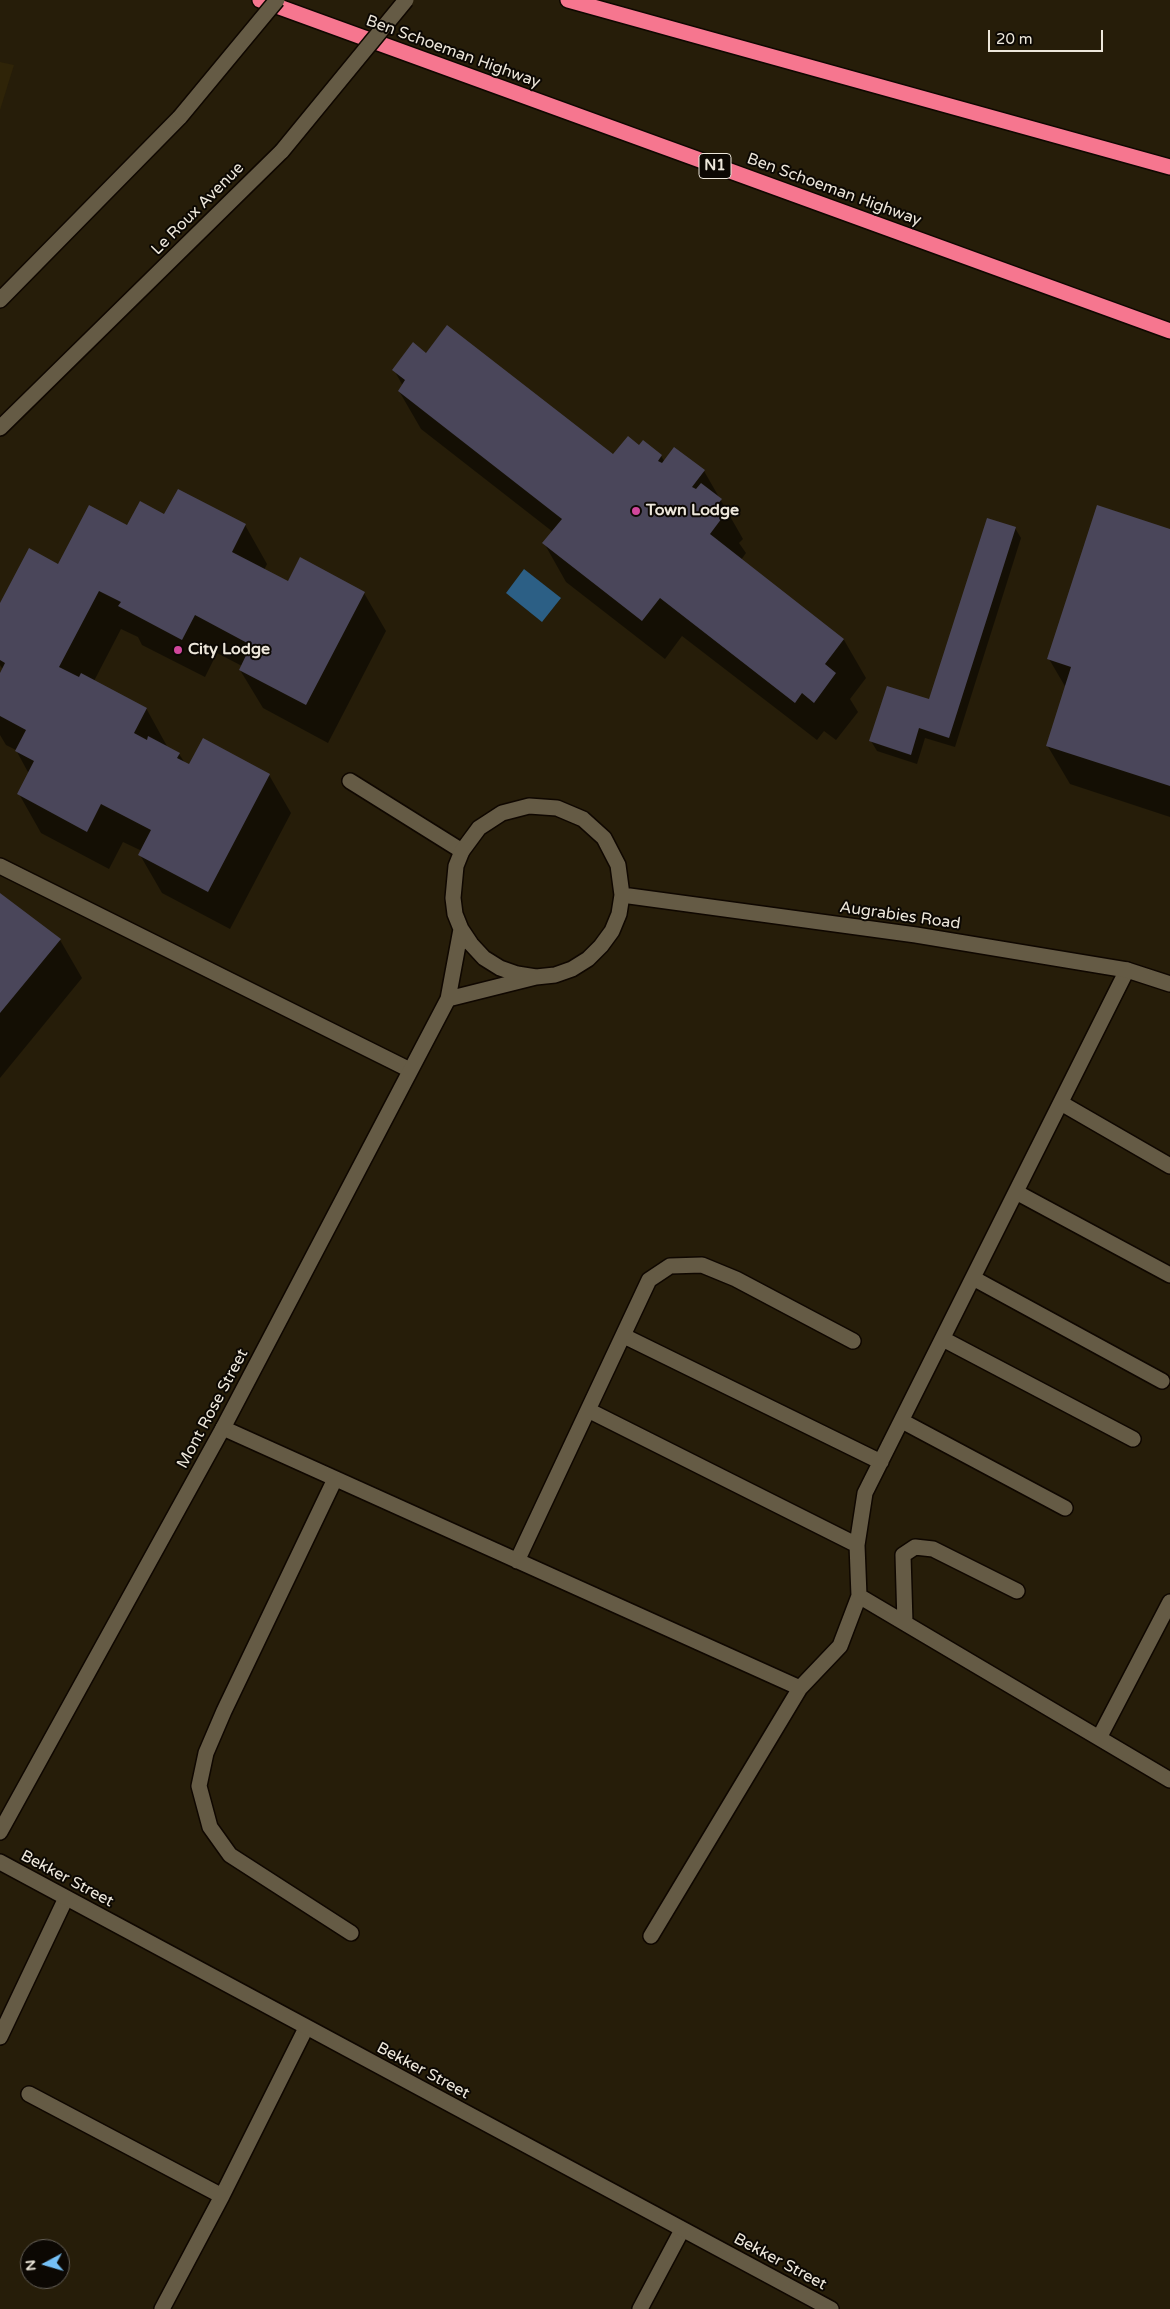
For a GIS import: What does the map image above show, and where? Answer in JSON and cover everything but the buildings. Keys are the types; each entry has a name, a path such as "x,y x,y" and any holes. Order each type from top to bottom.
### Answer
{"highway":[{"name":"Ben Schoeman Highway","path":"260,0 1170,332"},
{"path":"568,0 1170,167"}],"street":[{"path":"0,300 180,117 277,0"},
{"name":"Le Roux Avenue","path":"0,428 282,151 406,0"},
{"path":"350,781 462,851"},
{"path":"529,806 557,808 583,819 604,838 618,865 622,896 612,931 588,960 572,969 555,975 536,976 518,974 500,968 484,958 471,944 461,929 455,914 453,898 456,866 462,851 479,828 502,813 529,806"},
{"path":"0,866 410,1070"},
{"name":"Augrabies Road","path":"622,896 916,935 1127,970 1170,984"},
{"name":"Mont Rose Street","path":"0,1832 224,1428 448,999 461,929"},
{"path":"651,1936 800,1688 840,1646 859,1596 857,1545 865,1492 1127,970"},
{"path":"448,999 536,976"},
{"path":"1061,1103 1170,1166"},
{"path":"1016,1192 1170,1275"},
{"path":"517,1561 649,1280 670,1266 702,1265 736,1279 853,1341"},
{"path":"973,1278 1162,1380"},
{"path":"624,1336 881,1462"},
{"path":"942,1339 1133,1439"},
{"path":"588,1410 857,1545"},
{"path":"902,1421 1065,1508"},
{"path":"224,1428 800,1688"},
{"path":"335,1479 224,1710 206,1753 199,1786 210,1826 230,1855 351,1933"},
{"path":"906,1623 903,1555 915,1547 933,1549 1017,1590"},
{"path":"859,1596 1170,1780"},
{"path":"1099,1738 1170,1602"},
{"name":"Bekker Street","path":"0,1862 831,2309"},
{"path":"0,2037 66,1898"},
{"path":"162,2309 222,2196 306,2028"},
{"path":"29,2094 222,2196"},
{"path":"640,2309 682,2230"}],"shaded area":[{"path":"0,62 14,65 0,110"}],"water":[{"path":"524,569 561,598 542,622 506,593"}],"place":[{"name":"Town Lodge","path":"636,511"},
{"name":"City Lodge","path":"178,650"}]}
